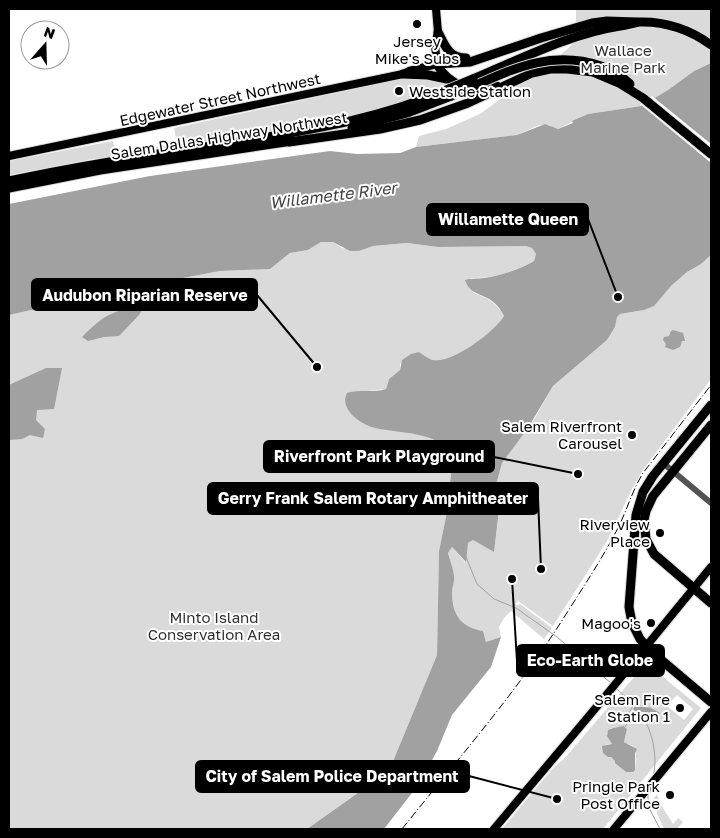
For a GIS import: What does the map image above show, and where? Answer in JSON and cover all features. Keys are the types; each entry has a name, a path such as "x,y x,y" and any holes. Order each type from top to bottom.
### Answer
{"highway":[{"path":"449,80 443,75 437,64 470,62 592,23 622,21 657,23 676,27 691,33 711,45"},
{"path":"448,93 473,79 582,34 638,22"},
{"path":"438,32 450,54 461,58 482,57"},
{"path":"448,93 544,60 562,58 586,61 611,70 622,77 643,98 711,154"},
{"path":"403,74 428,75 449,80 466,87 484,89 539,71 567,69 593,72 619,82 643,98"},
{"path":"288,142 372,131 420,120 468,104 521,77"},
{"name":"Salem Dallas Highway Northwest","path":"9,188 100,170 288,142 377,122 407,113 448,93"},
{"name":"Salem Dallas Highway Northwest","path":"9,181 72,168 323,127 396,109 448,93"},
{"path":"711,405 648,483 639,503 636,515 629,601 630,617 643,642 711,702"},
{"path":"711,425 648,503 644,520 646,539 654,554 711,603"}],"main road":[{"path":"436,9 438,32 435,45 437,64"},
{"name":"Edgewater Street Northwest","path":"9,156 403,74 437,64"},
{"path":"494,829 625,673 639,655 643,642 694,589 711,567"},
{"path":"614,829 711,712"}],"street":[{"path":"663,463 711,503"}],"green space":[{"name":"Wallace Marine Park","path":"576,9 711,9 711,63 694,71 668,90 641,106 588,114 558,129 549,125 539,125 517,135 416,147 419,136 446,129 480,114 523,82 536,77 576,41"},
{"path":"409,77 441,80 451,85 379,110 315,124 129,155 93,159 9,175 9,161 113,141 116,153 177,143 174,128"},
{"name":"Minto Island Conservation Area","path":"321,242 333,242 342,248 359,251 373,246 407,243 438,247 526,246 532,248 536,254 534,261 511,271 494,276 470,278 474,293 492,302 504,316 482,338 461,352 441,360 433,360 419,352 400,364 400,370 389,379 386,389 367,391 375,428 418,434 429,438 447,449 453,457 446,517 439,551 437,655 389,771 307,829 9,829 9,315 68,302 131,302 161,293 172,283 183,278 220,271 270,269 290,253 308,250"},
{"path":"711,255 711,379 643,470 607,541 553,626 518,601 515,604 520,604 552,628 544,639 511,611 499,627 501,637 486,642 483,631 464,623 456,613 452,600 454,574 448,553 452,547 465,562 468,543 473,540 494,552 500,505 495,489 502,463 535,418 553,386 607,340 620,314 644,310 653,306 671,286"},
{"path":"646,663 701,708 603,829 502,829 553,768 564,759","holes":["677,695 693,709 684,720 667,706","621,727 627,729 624,742 633,746 636,754 635,770 609,756 605,745 612,744 607,734 611,728"]},
{"path":"657,794 660,803 673,824 678,818 683,822 677,829 664,829 656,811 650,804"}],"water":[{"name":"Willamette River","path":"711,63 711,255 671,286 654,306 644,310 620,314 607,340 553,386 528,428 502,463 495,489 500,502 494,552 473,540 468,543 466,562 452,547 448,553 454,577 452,600 459,619 475,629 483,631 486,642 501,637 491,667 452,715 437,751 419,784 384,829 307,829 389,771 437,655 439,551 446,517 453,457 446,448 428,438 375,428 363,423 348,410 345,399 347,393 386,389 389,379 400,370 402,360 411,354 419,352 433,360 441,360 472,346 499,323 504,316 495,303 471,290 465,280 510,272 534,261 536,254 532,248 526,246 438,247 407,243 373,246 359,251 350,251 333,242 321,242 308,250 290,253 270,269 220,271 183,278 172,283 161,293 136,303 142,310 119,336 88,341 82,337 98,322 125,307 130,302 68,302 9,315 9,204 150,176 330,151 357,154 400,153 416,147 517,135 545,124 558,129 588,114 641,106 668,90 694,71"},
{"path":"673,330 683,333 685,341 682,341 680,347 673,350 665,347 666,344 663,340"},
{"path":"46,368 62,368 54,409 37,410 36,420 45,429 43,438 30,435 22,439 9,440 9,385"},
{"path":"623,726 627,729 624,742 637,749 635,753 635,770 633,772 626,772 611,757 603,753 602,746 612,744 607,736 608,730"}],"pier":[{"path":"652,96 711,144 711,163 640,104"}],"waterway":[{"path":"466,557 477,584 494,599 516,608 557,637 612,684"},
{"path":"617,689 634,705 646,722 654,746 655,762 653,777"},
{"path":"625,727 628,722 626,718 633,706"},
{"path":"636,709 649,710 657,714"},
{"path":"648,793 648,806 660,829"}],"railway":[{"path":"402,829 486,726 545,646 605,551 618,528 643,473 711,385"}],"place":[{"name":"Jersey Mike's Subs","path":"417,24"},
{"name":"Westside Station","path":"399,91"},
{"name":"Willamette Queen","path":"618,297"},
{"name":"Audubon Riparian Reserve","path":"317,367"},
{"name":"Salem Riverfront Carousel","path":"632,435"},
{"name":"Riverfront Park Playground","path":"578,474"},
{"name":"Riverview Place","path":"660,533"},
{"name":"Gerry Frank Salem Rotary Amphitheater","path":"541,569"},
{"name":"Eco-Earth Globe","path":"512,579"},
{"name":"Magoo's","path":"651,623"},
{"name":"Salem Fire Station 1","path":"680,708"},
{"name":"Pringle Park Post Office","path":"670,795"},
{"name":"City of Salem Police Department","path":"557,799"}]}
